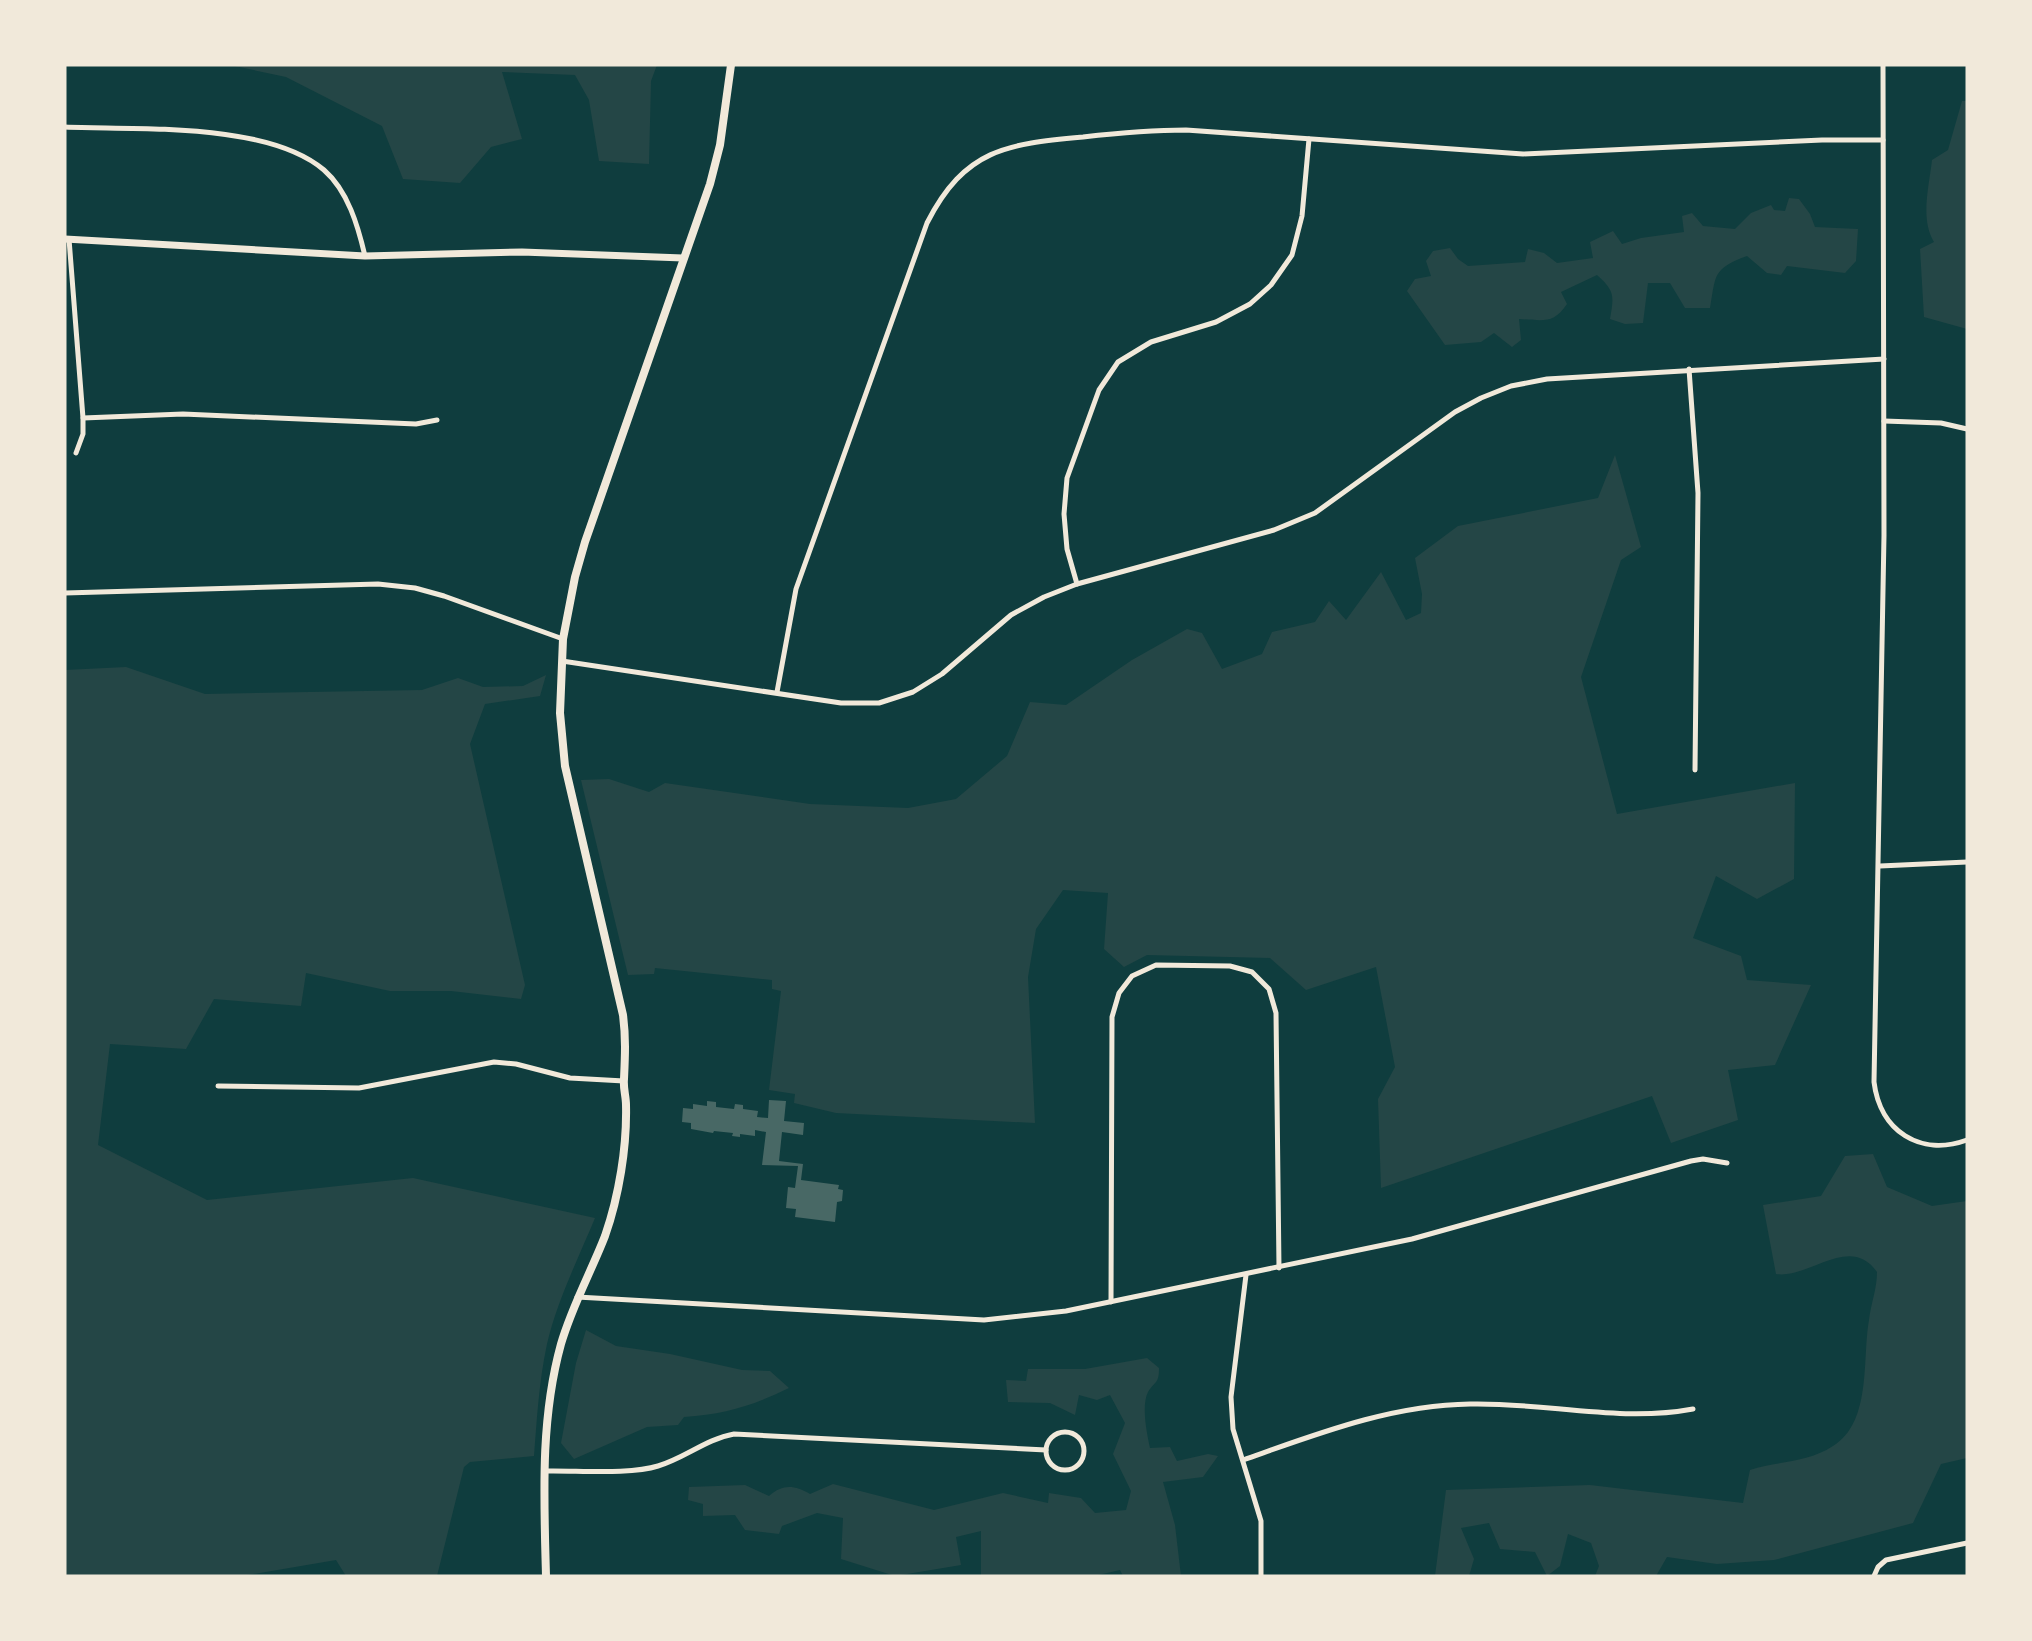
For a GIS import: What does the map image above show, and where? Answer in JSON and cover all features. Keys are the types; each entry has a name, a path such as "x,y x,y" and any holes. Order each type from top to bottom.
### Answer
{"main road":[{"path":"546,1576 544,1471 549,1406 561,1345 577,1297 610,1218 625,1133 624,1081 627,1052 623,1015 565,766 560,713 563,639 584,542 710,184 720,145 731,65"}],"street":[{"path":"1883,65 1884,421 1880,866 1874,1082 1876,1097 1890,1123 1902,1134 1915,1141 1944,1146 1967,1140"},
{"path":"65,127 225,133 259,139 302,157 324,170 341,189 360,235 365,256"},
{"path":"777,692 796,589 927,223 941,195 965,170 998,150 1027,142 1150,130 1186,130 1523,155 1822,140 1884,140"},
{"path":"1077,584 1067,549 1064,514 1067,478 1099,390 1118,362 1151,342 1216,323 1250,304 1271,285 1292,255 1301,216 1309,139"},
{"path":"76,453 83,434 83,418 67,239 365,256 522,252 683,258"},
{"path":"562,661 854,703 879,703 913,692 942,674 1011,615 1044,597 1077,584 1274,530 1315,513 1455,412 1511,386 1547,379 1884,359"},
{"path":"1689,369 1698,493 1695,770"},
{"path":"83,418 183,414 416,424 437,420"},
{"path":"1884,421 1941,423 1967,429"},
{"path":"65,593 378,584 415,588 444,596 563,639"},
{"path":"1880,866 1967,862"},
{"path":"1111,1302 1112,1017 1119,993 1132,976 1156,965 1230,966 1252,972 1269,989 1276,1013 1279,1268"},
{"path":"218,1086 359,1088 494,1062 516,1063 570,1078 624,1081"},
{"path":"577,1297 984,1320 1066,1311 1279,1268 1437,1232 1691,1161 1716,1160 1727,1163"},
{"path":"1246,1275 1231,1396 1233,1429 1261,1521 1261,1576"},
{"path":"1243,1460 1347,1424 1428,1406 1472,1403 1629,1414 1693,1409"},
{"path":"1063,1432 1078,1437 1084,1452 1077,1466 1062,1470 1052,1465 1046,1450 1050,1440 1063,1432"},
{"path":"544,1471 652,1468 710,1441 734,1434 1046,1450"},
{"path":"1874,1576 1878,1567 1886,1560 1967,1543"}],"shaded area":[{"path":"230,65 657,65 651,81 649,164 599,161 589,100 575,75 502,72 522,139 491,147 460,183 403,179 382,126 286,77"},
{"path":"1962,101 1967,101 1967,329 1924,317 1920,249 1934,242 1926,213 1932,160 1948,150"},
{"path":"1789,198 1799,199 1810,214 1815,227 1858,229 1856,261 1845,273 1787,266 1781,275 1767,273 1747,256 1721,269 1715,280 1710,308 1685,308 1670,283 1648,283 1643,323 1625,324 1610,319 1612,294 1597,275 1561,292 1567,304 1552,318 1519,319 1521,340 1512,347 1494,333 1481,342 1445,345 1407,291 1415,279 1431,276 1426,261 1433,251 1450,248 1458,259 1468,266 1525,262 1528,249 1544,253 1557,263 1593,258 1590,242 1613,231 1622,244 1641,238 1684,232 1682,216 1692,213 1703,226 1735,229 1751,213 1771,205 1774,210 1785,211"},
{"path":"1615,455 1641,547 1621,560 1581,677 1617,814 1795,783 1794,879 1757,899 1716,876 1693,938 1741,956 1747,980 1811,985 1775,1065 1728,1070 1738,1120 1671,1143 1652,1096 1381,1188 1378,1099 1395,1067 1376,967 1306,990 1270,958 1147,955 1124,967 1104,949 1108,893 1063,890 1036,929 1028,977 1035,1123 836,1113 794,1103 795,1094 769,1090 781,991 772,989 772,980 655,968 654,974 628,975 581,780 609,779 649,792 665,783 810,804 908,808 956,799 1007,756 1030,702 1066,705 1132,660 1187,629 1202,633 1222,669 1262,654 1272,632 1315,622 1329,601 1346,620 1381,572 1406,620 1421,613 1422,594 1415,558 1458,526 1598,498"},
{"path":"126,667 205,694 422,690 458,678 483,687 523,686 546,675 540,696 485,704 470,744 525,985 521,999 451,991 390,991 306,973 301,1006 214,999 186,1049 110,1044 98,1145 207,1200 413,1178 595,1218 551,1328 540,1386 534,1456 470,1462 464,1467 437,1576 346,1576 336,1560 242,1576 65,1576 65,670"},
{"path":"1873,1154 1887,1187 1932,1206 1967,1201 1967,1458 1941,1464 1913,1523 1774,1560 1717,1564 1667,1557 1656,1576 1595,1576 1599,1566 1591,1543 1568,1534 1560,1566 1547,1576 1535,1552 1500,1549 1489,1523 1461,1528 1474,1559 1469,1576 1435,1576 1446,1490 1590,1485 1743,1503 1750,1470 1813,1456 1833,1446 1845,1435 1860,1406 1877,1272 1866,1261 1842,1257 1789,1274 1776,1274 1763,1205 1821,1196 1845,1156"},
{"path":"586,1330 616,1346 670,1354 742,1370 770,1371 789,1388 738,1408 684,1417 678,1425 647,1427 574,1459 561,1443 576,1363"},
{"path":"1147,1358 1159,1368 1157,1380 1148,1392 1145,1405 1150,1448 1170,1447 1177,1461 1208,1454 1218,1456 1203,1477 1163,1482 1175,1525 1181,1576 1123,1576 1120,1570 1094,1576 981,1576 981,1531 956,1537 961,1565 895,1576 841,1559 843,1518 817,1513 782,1526 779,1534 745,1530 735,1515 703,1516 703,1504 688,1500 689,1487 745,1485 769,1496 779,1489 789,1487 810,1494 833,1484 934,1510 1003,1493 1048,1503 1049,1493 1081,1498 1095,1513 1126,1510 1131,1491 1113,1454 1125,1423 1110,1395 1097,1400 1079,1395 1075,1415 1050,1403 1008,1402 1006,1380 1026,1381 1028,1369 1085,1369"}],"building":[{"path":"769,1100 786,1101 784,1121 804,1123 803,1135 782,1132 779,1161 803,1164 801,1180 839,1185 838,1189 843,1190 842,1201 837,1202 835,1222 795,1217 796,1209 786,1208 788,1187 795,1188 798,1166 762,1165 766,1132 755,1130 755,1136 740,1134 740,1137 732,1136 733,1133 691,1129 691,1123 682,1122 683,1108 693,1109 693,1104 707,1106 707,1101 716,1102 716,1107 734,1109 735,1104 743,1105 743,1109 758,1111 757,1117 768,1118"}]}
